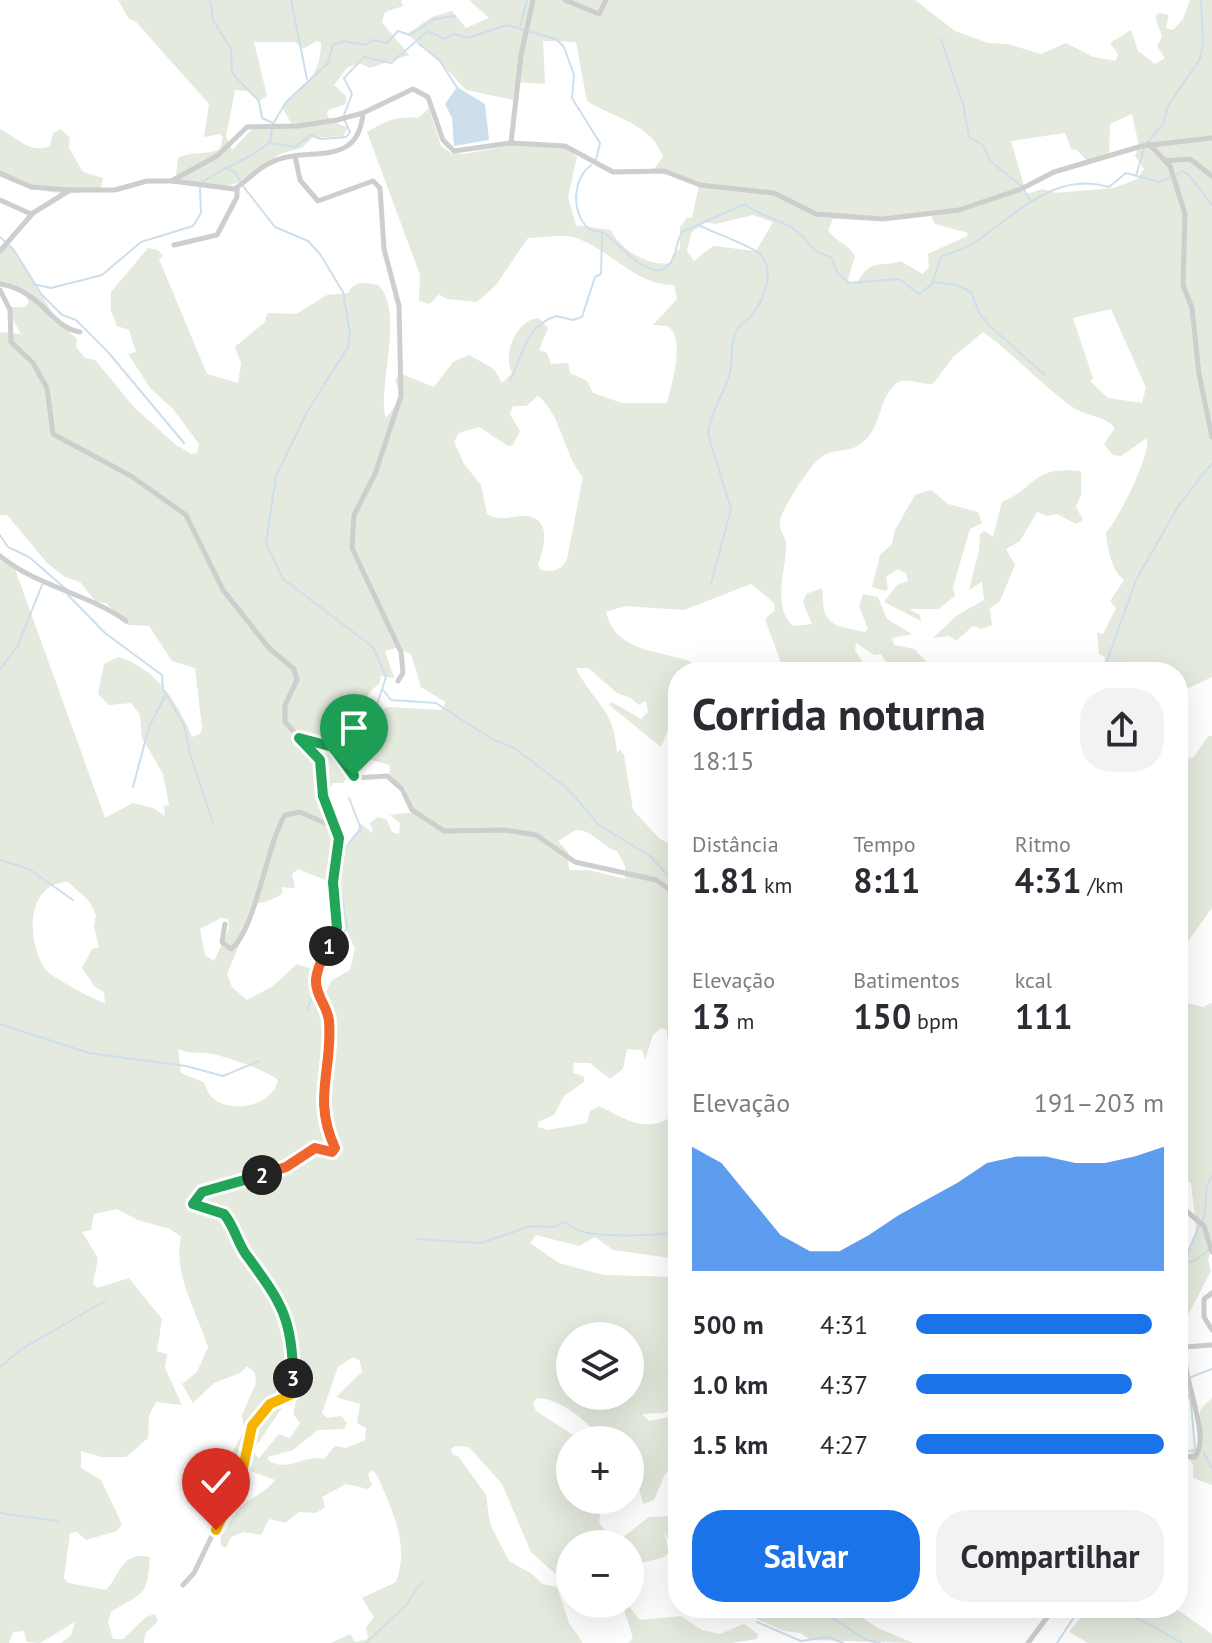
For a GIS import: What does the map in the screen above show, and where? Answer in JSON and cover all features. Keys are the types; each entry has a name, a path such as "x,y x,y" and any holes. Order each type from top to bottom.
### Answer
{"street":[{"path":"511,143 526,29 533,0"},
{"path":"565,0 599,14 606,0"},
{"path":"171,181 217,156 247,127 298,126 363,113 408,90 419,90 433,107 443,140 454,151 511,143 565,146 613,172 664,171 700,185 774,193 816,214 869,219 973,207 1054,172 1149,144 1212,138"},
{"path":"0,173 31,187 70,190 115,190 147,181 237,188 270,162 295,156 331,154 350,145 359,135 363,113"},
{"path":"1149,144 1172,172 1186,219 1183,285 1192,308 1199,374 1212,437"},
{"path":"295,156 300,180 318,201 373,181 380,188 384,249 399,306 401,396 375,474 354,515 352,548 401,652 403,673 398,681"},
{"path":"1164,161 1190,159 1212,176"},
{"path":"174,245 217,235 237,197 237,188"},
{"path":"0,251 31,214 70,190"},
{"path":"0,200 31,214"},
{"path":"0,284 32,294 61,324 80,332"},
{"path":"0,290 10,310 11,342 33,363 47,388 53,434 131,476 184,513 198,535 223,590 269,648 296,672 285,719 320,760 323,796 337,828 339,850 333,882 337,928 321,962 316,987 329,1017 322,1087 326,1129 335,1150 315,1148 276,1171 202,1192 193,1202 195,1207 224,1214 246,1253 275,1291 295,1353 292,1394 270,1404 252,1426 238,1483 194,1573 183,1585"},
{"path":"0,556 31,578 97,601 126,621"},
{"path":"299,738 333,747 356,778 387,776 402,789 412,810 444,831 505,830 530,834 550,842 575,862 656,880 668,888"},
{"path":"225,924 222,942 231,949 248,926 253,903 285,815 300,812 337,828"},
{"path":"1188,1212 1204,1226 1212,1252"},
{"path":"1212,1293 1204,1299 1203,1308 1212,1330"},
{"path":"1188,1347 1212,1345"},
{"path":"1188,1381 1201,1412 1205,1442 1195,1457 1188,1457"},
{"path":"1028,1643 1047,1618"}],"shaded area":[{"path":"118,0 401,0 403,6 385,12 382,22 409,55 370,68 358,63 347,68 334,85 346,96 346,104 328,110 327,114 330,120 348,128 343,136 312,138 302,148 280,154 237,183 219,188 166,181 176,176 178,158 220,149 223,138 220,134 204,137 209,104 136,22 129,19","holes":["317,41 321,43 313,74 282,107 291,123 286,127 253,128 232,150 226,137 235,90 247,91 259,101 267,96 254,42 295,42 303,49"]},
{"path":"469,0 915,0 955,31 988,43 1008,44 1041,54 1066,43 1093,57 1116,61 1118,54 1110,43 1131,30 1138,51 1155,64 1165,58 1157,46 1162,37 1155,16 1159,13 1169,15 1166,28 1173,30 1183,19 1190,0 1212,0 1212,677 1188,688 1188,662 1105,662 1105,657 1099,654 1097,632 1103,634 1116,608 1110,601 1124,580 1113,565 1106,533 1139,473 1147,438 1121,456 1113,455 1104,444 1115,428 1111,424 1071,406 983,332 953,357 933,384 900,381 891,388 868,437 856,447 820,458 791,497 780,524 786,543 781,598 786,618 793,626 812,624 803,602 806,594 822,588 824,609 831,622 865,632 868,629 859,606 863,594 878,597 887,619 912,634 892,638 894,645 914,649 927,662 886,662 881,654 874,655 856,643 855,650 862,662 781,662 765,619 775,610 774,603 751,584 684,610 625,606 606,612 613,628 623,639 636,646 690,662 668,662 668,730 661,747 609,705 612,702 641,719 648,712 646,701 638,705 631,698 617,693 588,668 576,668 612,725 617,753 620,750 624,755 633,810 660,839 668,843 668,1039 667,1030 661,1028 653,1035 645,1060 642,1050 627,1049 623,1069 610,1079 590,1063 574,1063 573,1073 583,1076 585,1081 564,1096 554,1115 538,1122 538,1127 548,1130 587,1123 590,1111 599,1106 635,1123 654,1124 668,1118 668,1258 613,1250 595,1237 579,1246 536,1235 530,1243 559,1263 604,1275 668,1277 668,1411 642,1414 649,1421 668,1417 668,1473 654,1500 644,1504 644,1426 589,1426 569,1410 644,1410 644,1322 556,1322 556,1402 537,1398 533,1403 536,1411 559,1426 556,1426 556,1514 600,1514 599,1522 604,1530 556,1530 556,1574 531,1552 502,1484 469,1447 455,1446 451,1449 486,1495 490,1524 509,1561 532,1574 542,1584 556,1587 556,1618 567,1618 583,1643 331,1643 350,1634 355,1642 368,1639 366,1627 374,1617 362,1598 396,1582 400,1568 398,1528 373,1470 368,1474 372,1485 368,1489 346,1484 322,1497 325,1507 316,1513 299,1512 285,1523 269,1519 261,1535 244,1532 231,1537 226,1548 221,1545 222,1536 239,1509 275,1480 251,1471 231,1489 226,1483 229,1459 244,1430 242,1415 256,1383 255,1373 247,1366 240,1373 214,1383 193,1403 182,1384 197,1372 208,1347 183,1279 179,1251 181,1237 170,1229 138,1220 117,1209 94,1214 91,1230 82,1232 98,1258 93,1284 97,1288 129,1278 162,1319 157,1351 167,1354 165,1368 182,1405 156,1402 149,1415 148,1438 126,1457 101,1457 81,1451 81,1468 101,1480 122,1524 117,1531 86,1540 77,1532 70,1533 64,1578 68,1583 106,1590 127,1561 133,1557 150,1557 145,1587 137,1597 111,1612 108,1622 113,1639 123,1639 146,1617 155,1614 158,1621 145,1634 144,1643 61,1643 71,1635 75,1622 40,1643 27,1642 24,1631 13,1632 9,1643 0,1643 0,560 15,569 105,818 133,803 153,808 165,816 164,806 169,805 163,774 142,738 140,715 131,703 109,705 98,694 104,664 118,657 143,669 172,699 192,737 200,734 202,728 195,668 172,661 149,626 128,625 106,603 96,602 80,582 65,577 47,563 7,515 0,515 0,332 21,334 12,318 11,307 24,307 29,303 25,294 0,284 0,248 9,244 12,247 58,322 77,339 76,347 85,358 95,360 134,407 176,445 192,454 197,453 199,444 173,409 151,389 128,354 136,352 129,330 117,326 111,311 111,292 148,248 158,250 163,256 159,259 207,374 238,383 241,363 235,347 265,322 267,313 296,314 327,295 348,293 357,284 364,283 378,285 386,297 390,313 384,389 386,418 397,401 399,391 395,381 399,373 434,387 453,362 469,355 494,369 502,383 512,373 510,348 518,331 524,324 539,318 548,328 539,350 547,353 551,364 568,363 570,373 587,381 593,393 622,403 667,403 676,366 677,346 672,330 653,325 677,299 674,285 648,280 579,239 561,236 528,238 496,285 477,302 446,299 439,294 430,304 419,301 420,275 367,132 380,124 418,118 429,108 441,146 451,153 464,154 519,144 567,148 577,157 568,197 576,225 611,230 628,250 662,264 670,263 673,254 680,249 680,227 687,218 692,218 699,185 653,170 663,157 650,136 587,101 576,42 543,41 545,84 516,82 513,100 466,90 433,54 407,34 432,17 452,11 466,28 489,18","holes":["1132,114 1139,146 1135,156 1144,169 1137,179 1114,188 1055,193 1043,189 1026,194 1021,190 1024,186 1011,141 1065,133 1071,149 1077,150 1088,162 1109,157 1110,124","753,215 773,222 756,251 713,246 694,261 687,251 691,233 705,222 716,224","931,216 935,224 968,233 928,254 929,267 923,274 900,261 880,264 866,270 851,285 848,279 855,256 828,230 833,219 884,221","1111,309 1146,388 1142,403 1108,398 1090,381 1093,378 1073,318","538,396 546,404 583,477 567,559 556,570 541,570 538,564 544,535 540,522 525,516 502,518 487,514 481,485 464,464 454,442 459,433 479,427 508,446 513,445 520,431 510,414 513,406 526,406","396,648 411,654 421,687 445,702 444,707 441,710 383,709 369,743 367,759 390,765 389,776 405,788 414,812 390,815 400,823 399,834 392,832 387,820 378,817 370,823 373,833 361,824 348,848 343,844 344,831 334,818 327,793 333,783 343,783 350,771 362,706 368,694 379,684 381,676 394,678 385,651","576,830 592,835 617,851 625,866 625,879 589,870 569,870 568,852 558,841","298,869 330,882 336,914 348,912 341,919 355,948 350,970 331,981 323,998 315,996 314,970 297,964 273,986 247,1000 232,987 227,974 248,924 252,903 275,898 282,894 282,887 295,888 292,874","68,882 89,901 96,915 94,926 99,947 92,949 82,968 95,987 104,992 105,1003 55,977 45,969 39,957 33,929 34,915 37,902 54,885","221,918 228,919 229,929 214,961 205,955 200,929","178,1049 233,1060 257,1068 278,1080 275,1089 260,1101 251,1105 230,1106 211,1097 203,1082 181,1073","353,1357 360,1361 362,1372 336,1397 360,1404 357,1423 366,1428 365,1440 346,1448 335,1446 324,1459 284,1465 270,1462 267,1457 293,1450 318,1430 344,1429 347,1423 341,1416 327,1418 322,1413 338,1367","293,1391 297,1396 293,1414 300,1423 290,1438 279,1434 259,1458 250,1449 259,1442"]},
{"path":"0,129 30,147 43,148 50,146 53,133 61,129 70,138 69,148 83,172 103,178 101,188 77,193 50,192 0,177"},
{"path":"1065,470 1081,471 1081,494 1076,507 1083,520 1076,524 1057,514 1047,516 1037,512 1020,541 1006,549 1015,565 1000,601 990,608 992,625 981,629 973,626 956,641 949,636 933,638 956,616 984,600 982,582 969,590 980,534 985,531 993,537 1002,502 1043,475"},
{"path":"931,490 948,504 978,512 982,523 970,529 953,587 955,596 938,609 909,609 920,615 921,621 884,602 897,585 908,581 906,573 898,569 886,577 888,589 885,591 872,587 880,555 892,544 895,530 915,495"},
{"path":"1208,736 1212,736 1212,908 1188,941 1188,758 1194,757"},
{"path":"1188,1003 1203,1007 1212,1003 1212,1243 1208,1260 1211,1271 1188,1315 1188,1248 1192,1247 1196,1226 1191,1183 1188,1182"},
{"path":"1212,1398 1212,1485 1193,1478 1193,1465 1188,1458 1201,1445 1200,1410"},
{"path":"668,1516 668,1539 664,1531 668,1554 644,1562 644,1530 632,1530 649,1517"},
{"path":"1188,1617 1212,1634 1212,1643 1088,1643 1069,1632 1080,1618"},
{"path":"627,1618 684,1618 702,1630 720,1634 744,1624 758,1634 757,1639 731,1643 628,1643 633,1638"},
{"path":"755,1618 864,1618 876,1627 913,1643 811,1640 800,1633 784,1631"}],"water":[{"path":"457,87 485,104 489,140 454,146 452,118 445,104"}],"waterway":[{"path":"210,0 213,20 231,49 232,73 259,101 262,118 273,123"},
{"path":"291,0 307,79"},
{"path":"520,27 527,0"},
{"path":"1147,143 1163,124 1168,106 1200,59 1203,43 1201,0"},
{"path":"273,124 286,102 328,63 333,45 344,41 366,45 372,40 387,43 398,31 410,35 434,19 455,16"},
{"path":"344,115 352,94 344,78 364,57 391,63 428,31 444,39 455,34 468,38 507,25 556,39 564,47 574,75 572,98 600,143 596,160"},
{"path":"941,39 963,104 969,137 983,145 990,161 1020,185"},
{"path":"418,43 440,61 458,89"},
{"path":"202,182 269,143 295,147 311,135 321,139 346,137 350,132 345,121"},
{"path":"270,142 272,129"},
{"path":"1136,176 1144,148"},
{"path":"591,165 581,177 576,193 581,218 587,228 607,235 649,268 663,269 668,265 682,232 745,204 790,226 814,249 831,257 837,272 849,283 899,279 919,294 932,284 941,257 970,245 1018,210 1052,191 1069,185 1109,187 1126,173 1159,182 1170,178"},
{"path":"224,168 235,172 240,181"},
{"path":"1176,175 1182,171 1188,174 1212,205"},
{"path":"243,186 275,227 308,241 320,254 343,292 350,334 348,347 307,412 276,476 266,543 283,579 373,647 386,677 355,772"},
{"path":"33,284 51,288 102,275 141,242 193,226 201,213 200,188"},
{"path":"1024,190 1030,200"},
{"path":"698,225 756,251 765,261 768,277 760,302 736,331 729,376 708,434 731,509 711,584"},
{"path":"510,381 526,342 538,327 556,316 573,320 582,317 595,277 601,274 602,235"},
{"path":"0,237 14,250 42,295 62,315 76,320 108,352 184,443"},
{"path":"933,282 957,285 971,292 979,313 991,327 1045,375"},
{"path":"1107,662 1136,580 1179,505 1212,463"},
{"path":"0,535 8,547 29,557 66,589"},
{"path":"0,670 18,645 42,585"},
{"path":"68,595 105,633 162,675 163,689 184,725 190,754 213,822"},
{"path":"383,690 391,700 436,703 492,739 514,748 568,789 599,825 650,856 668,875"},
{"path":"133,787 149,727 165,696"},
{"path":"320,981 330,953 347,928 340,888 340,865 343,854 361,829 349,798"},
{"path":"0,860 29,869 73,900"},
{"path":"307,1009 315,992"},
{"path":"0,1024 89,1053 186,1066 223,1076 259,1061"},
{"path":"1202,1222 1212,1176"},
{"path":"416,1239 481,1243 531,1226 555,1227 563,1222 580,1231 602,1235 668,1233"},
{"path":"1188,1252 1200,1224"},
{"path":"1188,1262 1209,1250"},
{"path":"0,1367 20,1350 105,1301"},
{"path":"1191,1377 1212,1369"},
{"path":"1188,1394 1195,1449"},
{"path":"1188,1451 1194,1450"},
{"path":"1204,1453 1212,1468"},
{"path":"0,1513 57,1521"},
{"path":"366,1643 405,1606 422,1582"},
{"path":"832,1618 866,1640 880,1643"},
{"path":"1057,1643 1073,1618"},
{"path":"1138,1618 1182,1643"},
{"path":"757,1622 801,1641 828,1637 843,1643"}],"route":[{"path":"216,1530 244,1467 248,1433 270,1404 292,1394 295,1353 280,1301 242,1247 230,1221 224,1214 195,1207 193,1202 202,1192 286,1167 315,1148 335,1150 326,1129 322,1087 329,1017 316,987 316,978 337,928 333,882 339,838 323,796 320,760 299,738 333,747 354,776"}]}
